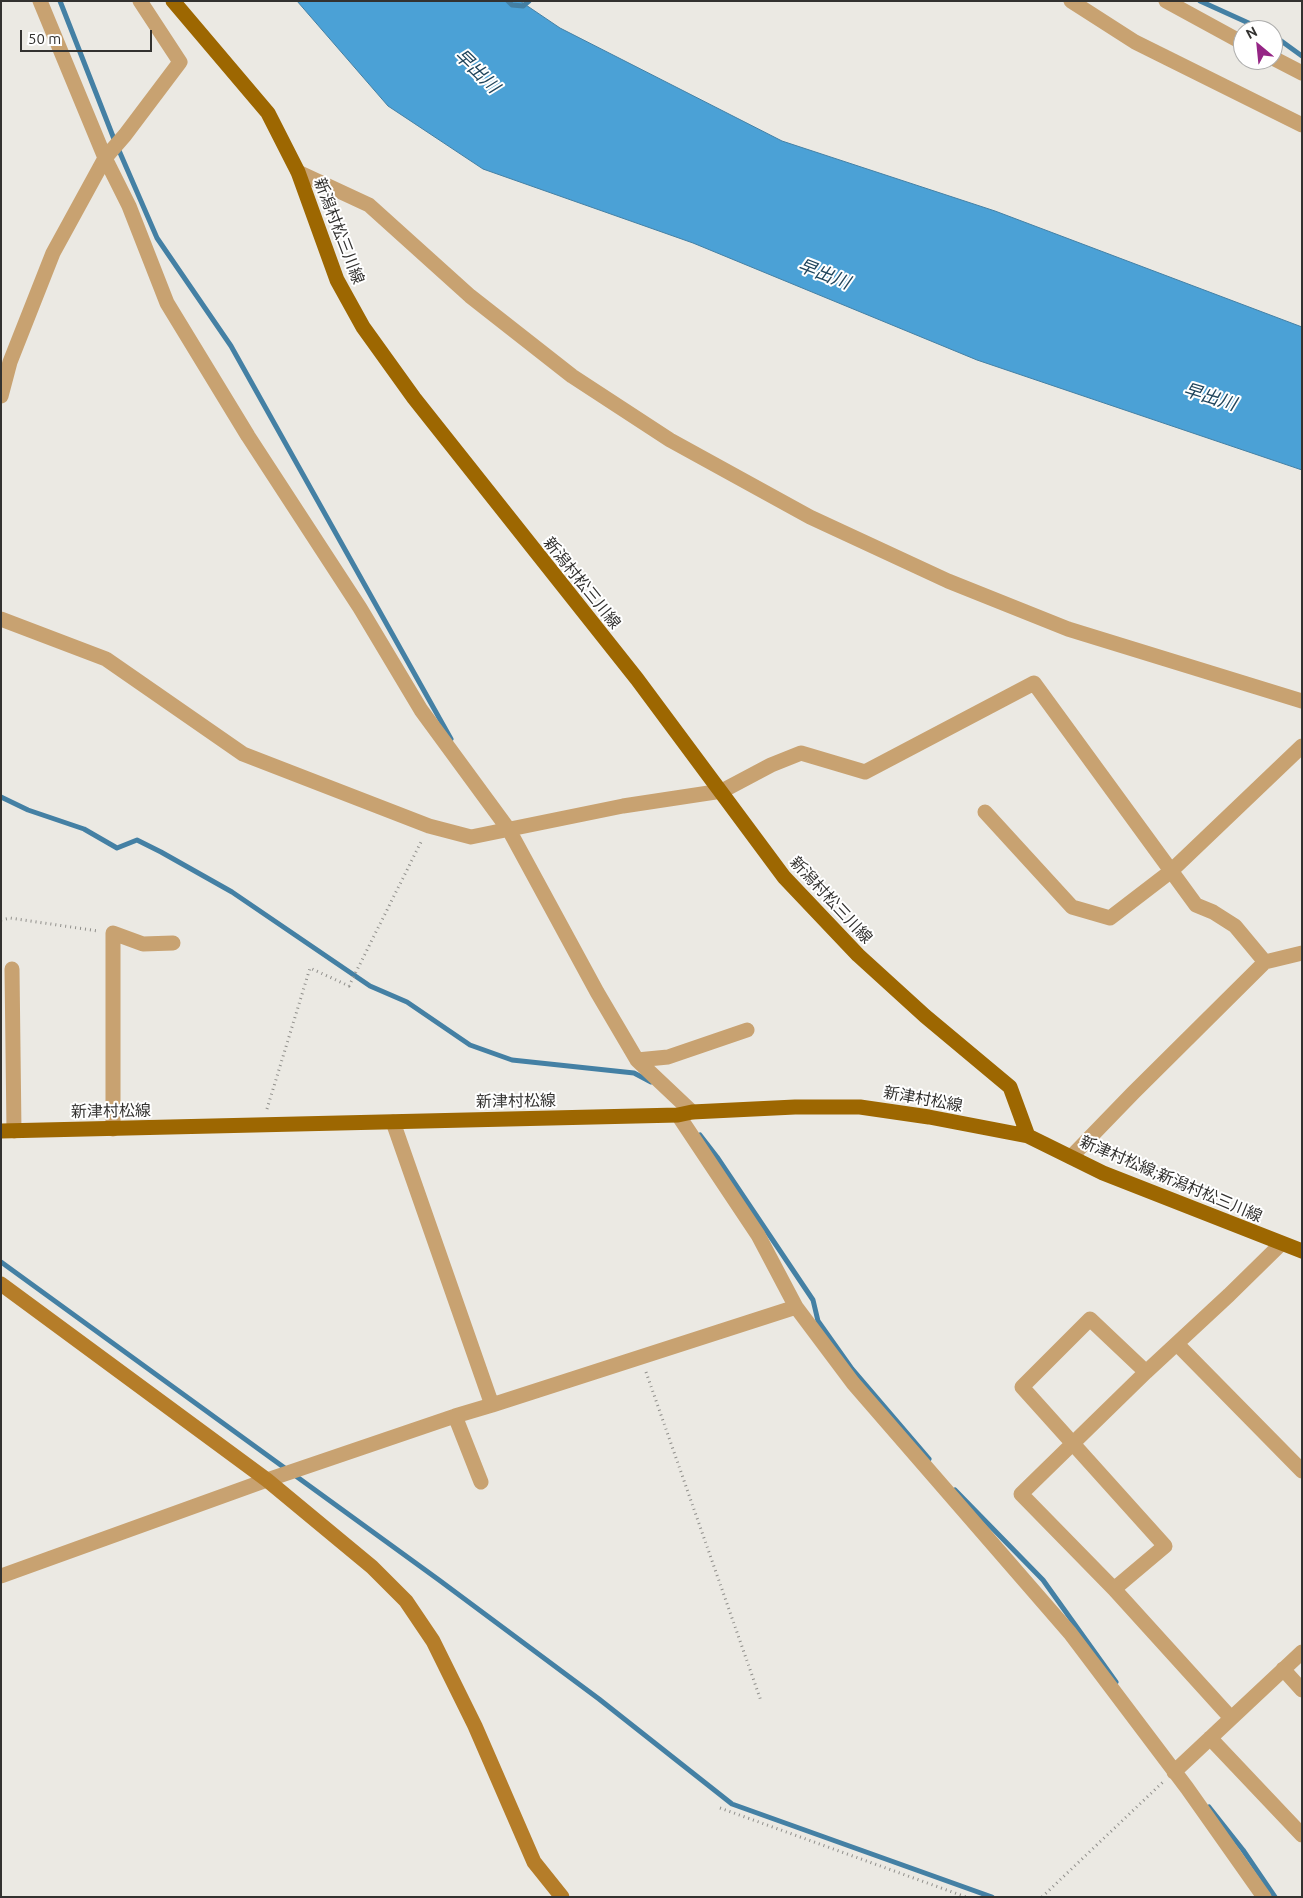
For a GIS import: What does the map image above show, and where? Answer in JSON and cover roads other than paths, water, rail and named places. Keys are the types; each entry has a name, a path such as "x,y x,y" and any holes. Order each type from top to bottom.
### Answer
{"main road":[{"name":"新潟村松三川線","path":"172,1 268,113 298,172 336,280 363,327 414,398 637,680 784,877 858,955 925,1016 1010,1087 1028,1136"},
{"name":"新津村松線","path":"8,1131 393,1122 685,1113 795,1107 860,1107 1028,1136"},
{"name":"新津村松線;新潟村松三川線","path":"1028,1136 1103,1173 1302,1251"}],"street":[{"path":"40,1 105,158 129,206 167,303 248,436 360,608 421,710 509,830 597,992 637,1060 685,1113 758,1235 796,1307 853,1383 1070,1633 1264,1897"},
{"path":"1,396 6,361 53,253 105,158 126,134 180,62 140,1"},
{"path":"1071,1 1135,42 1302,125"},
{"path":"1166,1 1233,38"},
{"path":"1283,63 1302,73"},
{"path":"298,172 369,205 470,296 572,376 670,440 810,517 948,581 1068,629 1302,701"},
{"path":"1,619 106,659 243,754 429,826 471,837 623,806 722,792 771,765 801,753 865,772 1034,683 1196,906 1213,912 1235,926 1265,962"},
{"path":"985,812 1072,907 1110,918 1170,872 1302,746"},
{"path":"112,1129 113,933 143,944 174,943"},
{"path":"1071,1157 1133,1092 1265,962 1302,953"},
{"path":"8,1131 12,970"},
{"path":"637,1060 668,1057 748,1030"},
{"path":"393,1122 492,1405"},
{"path":"1231,1718 1114,1589 1021,1494 1281,1244"},
{"path":"1,1284 267,1480 372,1567 406,1601 433,1641 475,1726 534,1862 562,1897"},
{"path":"1,1576 267,1480 455,1416 796,1307"},
{"path":"1114,1589 1165,1546 1022,1387 1090,1319 1146,1372"},
{"path":"1177,1344 1302,1471"},
{"path":"455,1416 481,1482"},
{"path":"1174,1772 1302,1652"},
{"path":"1283,1669 1302,1690"},
{"path":"1210,1738 1302,1835"}],"water":[{"name":"早出川","path":"297,1 520,1 560,28 782,141 995,211 1302,327 1302,470 977,360 693,243 483,169 388,106"}],"waterway":[{"path":"60,1 114,139 157,238 231,346 451,739"},
{"path":"508,1 512,5 523,6 529,1"},
{"path":"1200,1 1242,20"},
{"path":"1283,42 1302,56"},
{"path":"1,797 28,810 84,829 117,848 137,840 161,852 232,892 370,986 407,1002 470,1045 512,1060 634,1073 651,1082"},
{"path":"700,1135 717,1157 813,1300 818,1321 852,1369 929,1459"},
{"path":"1,1262 439,1580 599,1699 732,1804 992,1897"},
{"path":"955,1490 1043,1580 1116,1682"},
{"path":"1209,1807 1243,1850 1275,1897"}]}
